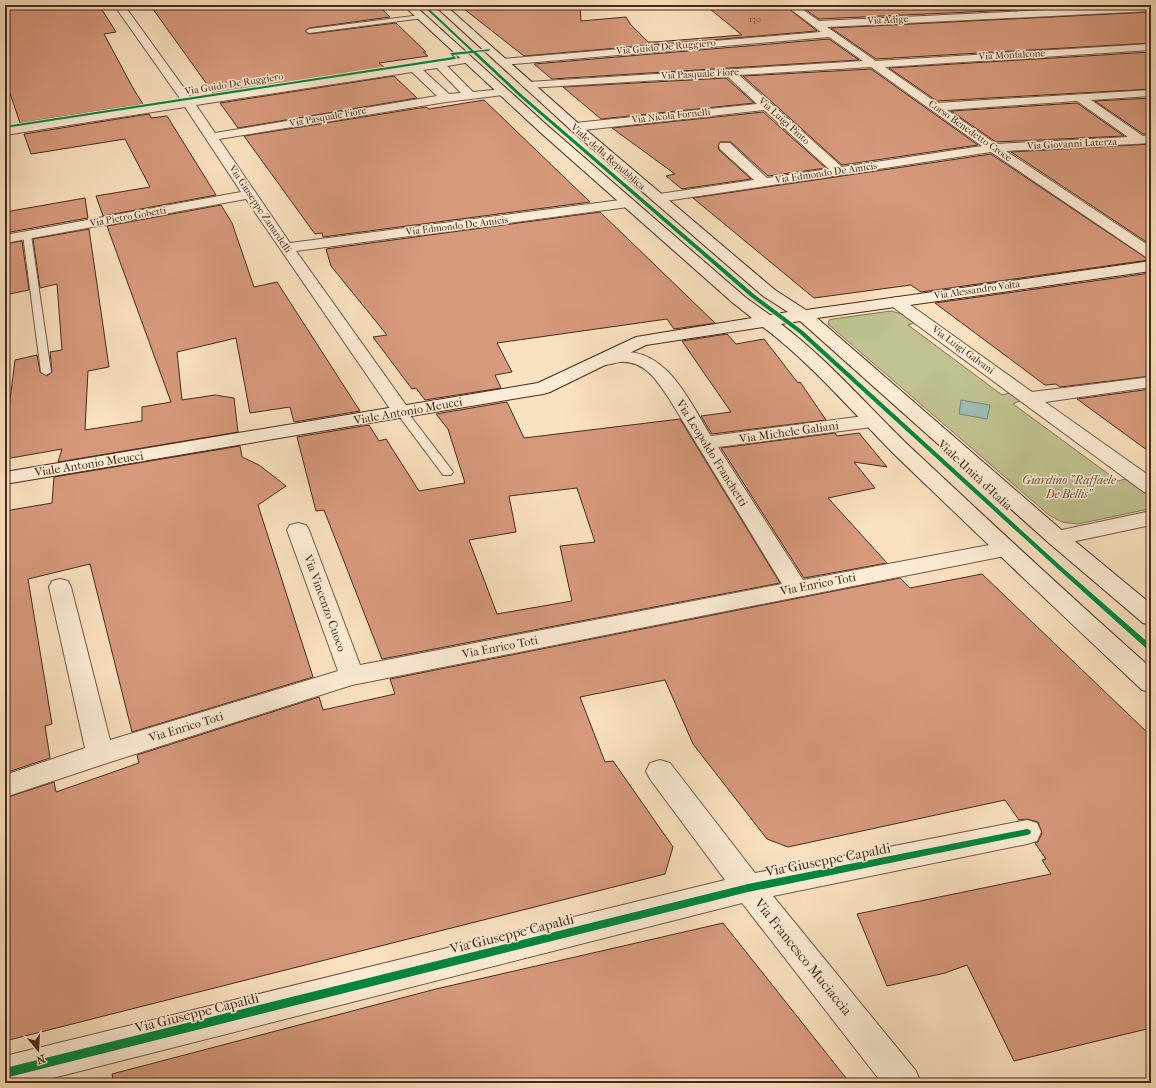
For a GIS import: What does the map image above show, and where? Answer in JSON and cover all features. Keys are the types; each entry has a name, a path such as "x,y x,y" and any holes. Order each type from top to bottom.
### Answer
{"street":[{"name":"Via Giuseppe Zanardelli","path":"119,5 188,102 286,248 402,412"},
{"name":"Viale della Repubblica","path":"408,5 467,60 628,203 738,300 766,322"},
{"name":"Viale della Repubblica","path":"439,5 575,127 769,292 803,315"},
{"name":"Corso Benedetto Croce","path":"790,5 993,148 1151,254"},
{"name":"Via Adige","path":"817,24 1151,8"},
{"name":"Via Guido De Ruggiero","path":"501,62 832,34"},
{"name":"Via Monfalcone","path":"873,63 1151,47"},
{"path":"624,51 648,77"},
{"path":"587,54 613,79"},
{"name":"Via Guido De Ruggiero","path":"5,131 438,63 467,60"},
{"path":"438,63 470,95"},
{"name":"Via Pasquale Fiore","path":"528,85 873,63"},
{"path":"413,67 446,98"},
{"name":"Via Luigi Pinto","path":"729,72 839,171"},
{"name":"Via Pasquale Fiore","path":"211,137 446,98 503,92"},
{"path":"936,107 1151,93"},
{"path":"1080,98 1146,139"},
{"name":"Via Nicola Fornelli","path":"575,127 767,106"},
{"name":"Via Giovanni Laterza","path":"993,148 1146,139"},
{"path":"725,146 764,182"},
{"name":"Via Edmondo De Amicis","path":"659,198 993,148"},
{"name":"Via Pietro Gobetti","path":"5,239 250,194"},
{"name":"Via Edmondo De Amicis","path":"286,248 628,203"},
{"name":"Via Alessandro Volta","path":"803,315 1151,266"},
{"name":"Via Luigi Galvani","path":"896,302 1030,398"},
{"name":"Viale Antonio Meucci","path":"5,478 543,388 642,341 803,315"},
{"name":"Viale Unità d'Italia","path":"803,315 1057,538 1151,617"},
{"path":"766,322 794,342 872,421 1005,549 1151,683"},
{"name":"Via Leopoldo Franchetti","path":"602,361 628,357 642,360 651,364 660,373 679,400 796,588"},
{"path":"1030,398 1151,382"},
{"path":"1030,398 1151,487"},
{"name":"Via Michele Galiani","path":"705,443 872,421"},
{"path":"1057,538 1151,518"},
{"name":"Via Vincenzo Cuoco","path":"298,530 352,676"},
{"name":"Via Enrico Toti","path":"5,786 100,754 352,676 796,588 1005,549"},
{"path":"60,587 100,754"},
{"name":"Via Francesco Muciaccia","path":"660,771 748,888 904,1083"},
{"name":"Via Giuseppe Capaldi","path":"5,1073 748,888 1027,832"}],"lane":[{"path":"309,31 421,17"},
{"path":"27,235 46,372"},
{"path":"402,412 447,472"}],"green space":[{"name":"Giardino \"Raffaele De Bellis\"","path":"891,311 902,314 914,323 908,325 1002,395 1009,393 1020,401 1013,404 1118,481 1125,479 1149,496 1151,506 1149,509 1078,524 1062,522 1049,515 828,324 829,320 833,319"}],"water":[{"path":"961,400 990,405 987,419 959,414"}],"building":[{"path":"5,5 99,5 116,32 104,34 143,104 20,123 5,78"},
{"path":"150,5 378,5 390,17 309,28 305,31 309,34 396,23 426,52 423,52 428,56 379,63 385,68 214,94"},
{"path":"459,5 580,5 581,21 626,17 631,25 648,42 655,42 742,35 705,5 784,5 817,31 524,56"},
{"path":"799,5 847,5 853,9 906,5 1120,5 819,19"},
{"path":"1151,12 1151,43 876,59 831,28"},
{"path":"829,39 859,60 552,79 534,64"},
{"path":"1151,52 1151,89 937,101 889,68"},
{"path":"871,69 978,145 842,165 743,76"},
{"path":"394,76 417,98 238,128 220,103"},
{"path":"726,78 754,103 601,119 563,87"},
{"path":"1151,98 1151,134 1143,134 1095,101"},
{"path":"484,100 590,202 323,237 322,233 315,234 244,136 426,107 429,109"},
{"path":"1077,103 1124,136 996,142 951,111"},
{"path":"763,112 826,168 768,176 731,142 720,142 718,146 719,150 751,179 682,189 666,176 675,174 612,128"},
{"path":"149,114 151,118 167,116 216,195 103,216 96,196 150,187 125,139 31,154 24,134"},
{"path":"1151,144 1151,245 1011,152"},
{"path":"991,154 1149,260 921,292 911,285 814,298 693,198"},
{"path":"85,198 88,218 5,233 5,212"},
{"path":"221,205 232,223 254,287 277,282 360,411 294,422 290,407 250,413 236,338 177,352 182,400 215,395 234,398 238,432 58,462 62,449 5,459 5,440 15,360 37,355 40,372 47,376 52,372 50,352 62,350 57,284 40,288 33,239 89,229 109,367 88,371 85,430 142,421 142,407 171,402 107,226"},
{"path":"600,212 715,323 674,329 667,319 497,343 512,372 495,375 501,388 425,400 416,388 412,389 373,337 387,335 331,266 326,249"},
{"path":"22,241 29,290 5,295 5,244"},
{"path":"1151,273 1151,376 1060,387 1056,384 1045,385 935,303"},
{"path":"727,334 736,344 764,339 798,383 800,382 826,420 712,434 701,416 731,412 682,341"},
{"path":"1151,389 1151,453 1077,399"},
{"path":"507,402 524,438 680,419 780,583 382,659 324,510 316,511 297,437 369,425 379,441 386,439 419,491 465,483 448,429 436,414","holes":["577,488 595,542 560,546 572,601 497,614 469,540 516,532 509,496"]},
{"path":"835,433 837,436 859,433 887,467 854,462 875,488 828,498 887,563 804,578 721,448"},
{"path":"240,446 242,457 259,465 286,486 258,505 313,677 132,732 90,564 28,579 52,724 45,726 50,758 5,773 5,511 52,503 54,477"},
{"path":"982,574 1151,736 1151,1028 1014,1061 967,965 945,973 887,986 857,914 1051,874 1042,860 1046,859 1035,843 1038,842 1042,833 1038,822 1027,819 1019,820 1005,800 788,847 767,839 693,744 665,680 580,697 605,762 613,761 673,847 665,874 5,1041 5,798 54,782 56,792 139,763 137,755 319,697 323,710 395,694 390,679 900,578 910,588"},
{"path":"723,923 850,1083 114,1083 112,1074 436,989"}],"cycle path":[{"path":"423,5 520,95 753,296 801,332 1151,649"},
{"path":"5,127 455,58 451,54 489,50"},
{"path":"5,1073 748,888 1027,832"}]}
